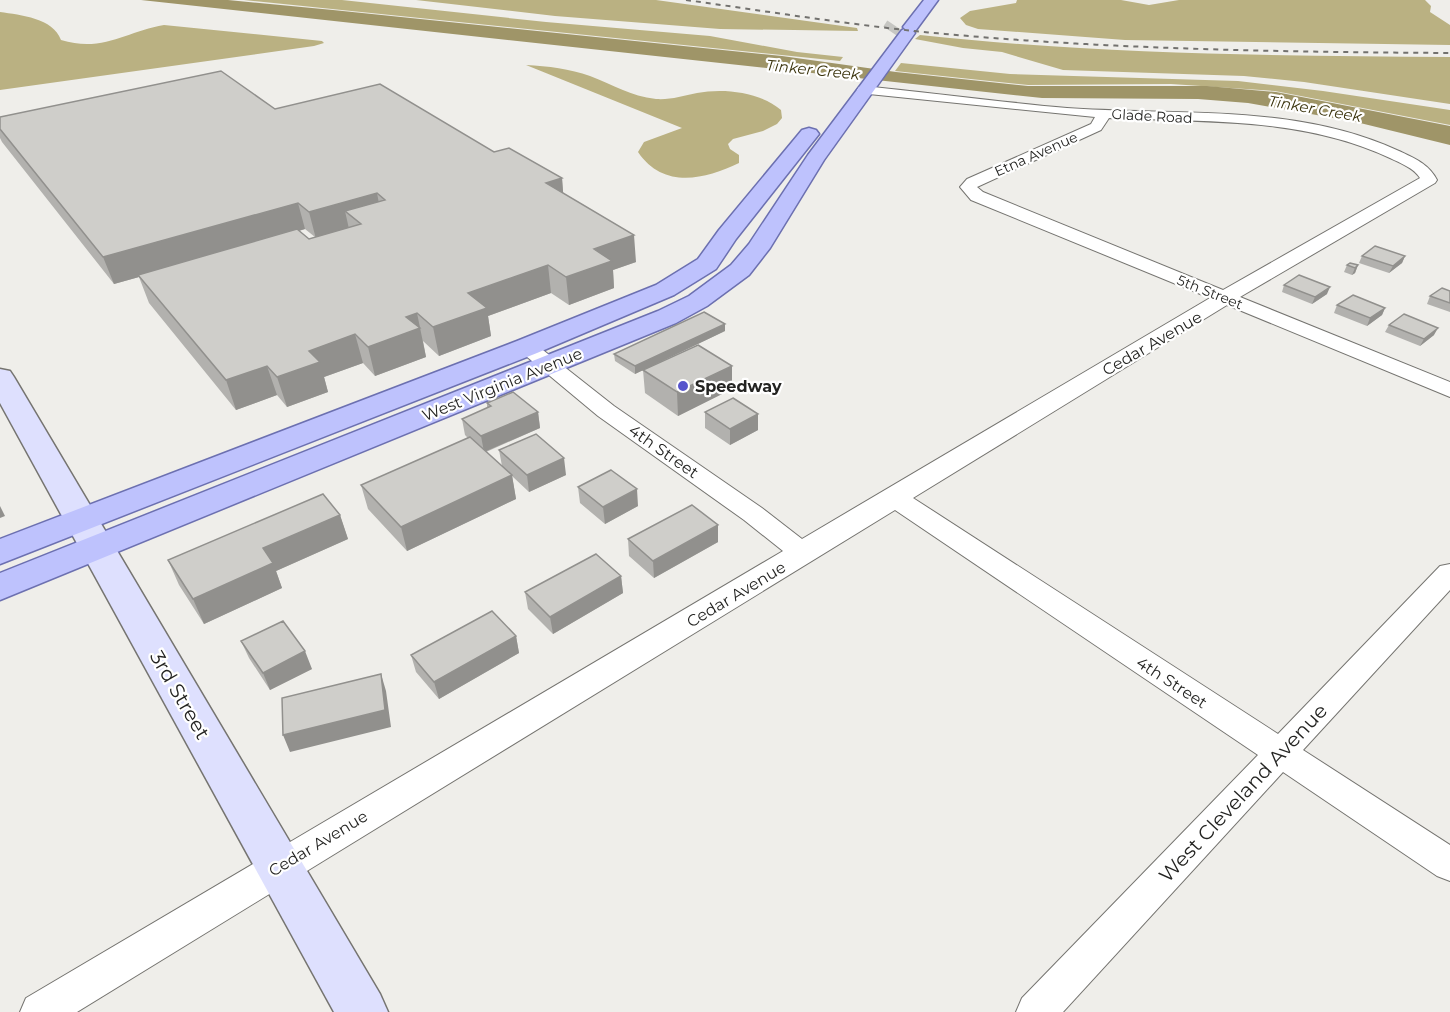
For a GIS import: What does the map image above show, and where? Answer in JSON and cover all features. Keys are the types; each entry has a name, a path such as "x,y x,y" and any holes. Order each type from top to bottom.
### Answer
{"main road":[{"path":"892,39 914,0"},
{"path":"892,39 931,0"},
{"name":"West Virginia Avenue","path":"0,587 89,535 538,356 667,317 698,302 740,270 758,248 892,39"},
{"name":"West Virginia Avenue","path":"0,552 89,535"}],"street":[{"name":"Glade Road","path":"860,86 967,103 1104,114 1266,121 1300,125 1372,144 1410,162 1429,176"},
{"name":"Etna Avenue","path":"972,192 968,187 973,182 1096,127 1104,114"},
{"name":"Cedar Avenue","path":"40,1012 1296,255 1425,183 1429,180 1429,176"},
{"name":"5th Street","path":"972,192 1450,390"},
{"name":"4th Street","path":"538,356 606,411 753,514 803,553"},
{"name":"3rd Street","path":"0,377 362,1012"},
{"name":"4th Street","path":"895,498 1450,865"},
{"name":"West Cleveland Avenue","path":"1036,1012 1450,573"}],"shaded area":[{"path":"244,0 342,0 546,22 710,36 797,52 843,57 840,61"},
{"path":"416,0 656,0 857,28 858,31 720,29 555,16"},
{"path":"1017,0 1121,0 1149,5 1179,0 1425,0 1431,6 1430,12 1450,25 1450,45 1125,40 978,29 966,25 960,18 970,11 1016,3"},
{"path":"0,12 26,16 44,22 57,33 61,40 76,43 102,43 164,25 324,43 0,90"},
{"path":"920,35 1118,50 1251,55 1450,57 1450,104 1304,82 1244,76 1063,70 1002,52 963,48 915,39"},
{"path":"901,63 1010,74 1238,81 1450,110 1450,125 1275,91 1171,84 1028,85 895,71"},
{"path":"526,65 575,71 647,98 671,98 719,91 752,95 781,110 782,118 777,124 763,131 733,139 728,144 730,149 739,155 739,163 698,177 672,176 659,172 638,152 644,142 682,128"}],"water":[{"name":"Tinker Creek","path":"141,0 228,0 333,10 782,56 896,72 1028,86 1207,86 1276,92 1450,126 1450,145 1356,122 1248,103 1198,99 1042,98"}],"building":[{"path":"221,71 275,109 380,84 494,152 509,148 562,178 546,183 634,235 594,249 612,261 566,277 548,265 468,293 487,308 433,327 417,313 406,317 420,328 368,347 355,334 309,351 320,362 277,377 267,366 226,380 138,275 297,229 309,239 361,224 345,211 385,200 377,193 309,212 298,203 103,257 0,129 0,117"},
{"path":"1375,246 1405,256 1393,266 1362,256"},
{"path":"1350,263 1358,265 1355,268 1347,265"},
{"path":"1299,275 1330,287 1315,297 1284,285"},
{"path":"1442,288 1450,291 1450,303 1430,296"},
{"path":"1353,295 1385,308 1370,318 1337,305"},
{"path":"704,312 725,324 635,366 614,354"},
{"path":"1404,314 1438,328 1424,339 1389,325"},
{"path":"698,345 732,366 677,392 643,370"},
{"path":"513,392 538,412 481,436 462,419 491,406 487,403"},
{"path":"733,398 758,414 730,429 705,412"},
{"path":"536,434 564,458 527,475 499,450"},
{"path":"470,437 512,475 401,527 361,485"},
{"path":"611,470 637,489 603,507 578,487"},
{"path":"323,494 340,515 263,548 273,563 193,599 168,560"},
{"path":"692,505 718,525 653,561 628,539"},
{"path":"596,554 621,576 550,617 525,592"},
{"path":"492,611 516,636 434,682 411,655"},
{"path":"283,621 305,651 263,673 241,641"},
{"path":"381,674 385,710 283,735 282,698"}],"tunnel":[{"path":"890,31 894,25"}],"railway":[{"path":"686,0 894,29 990,38 1121,46 1450,53"}],"place":[{"name":"Speedway","path":"683,386"}]}
